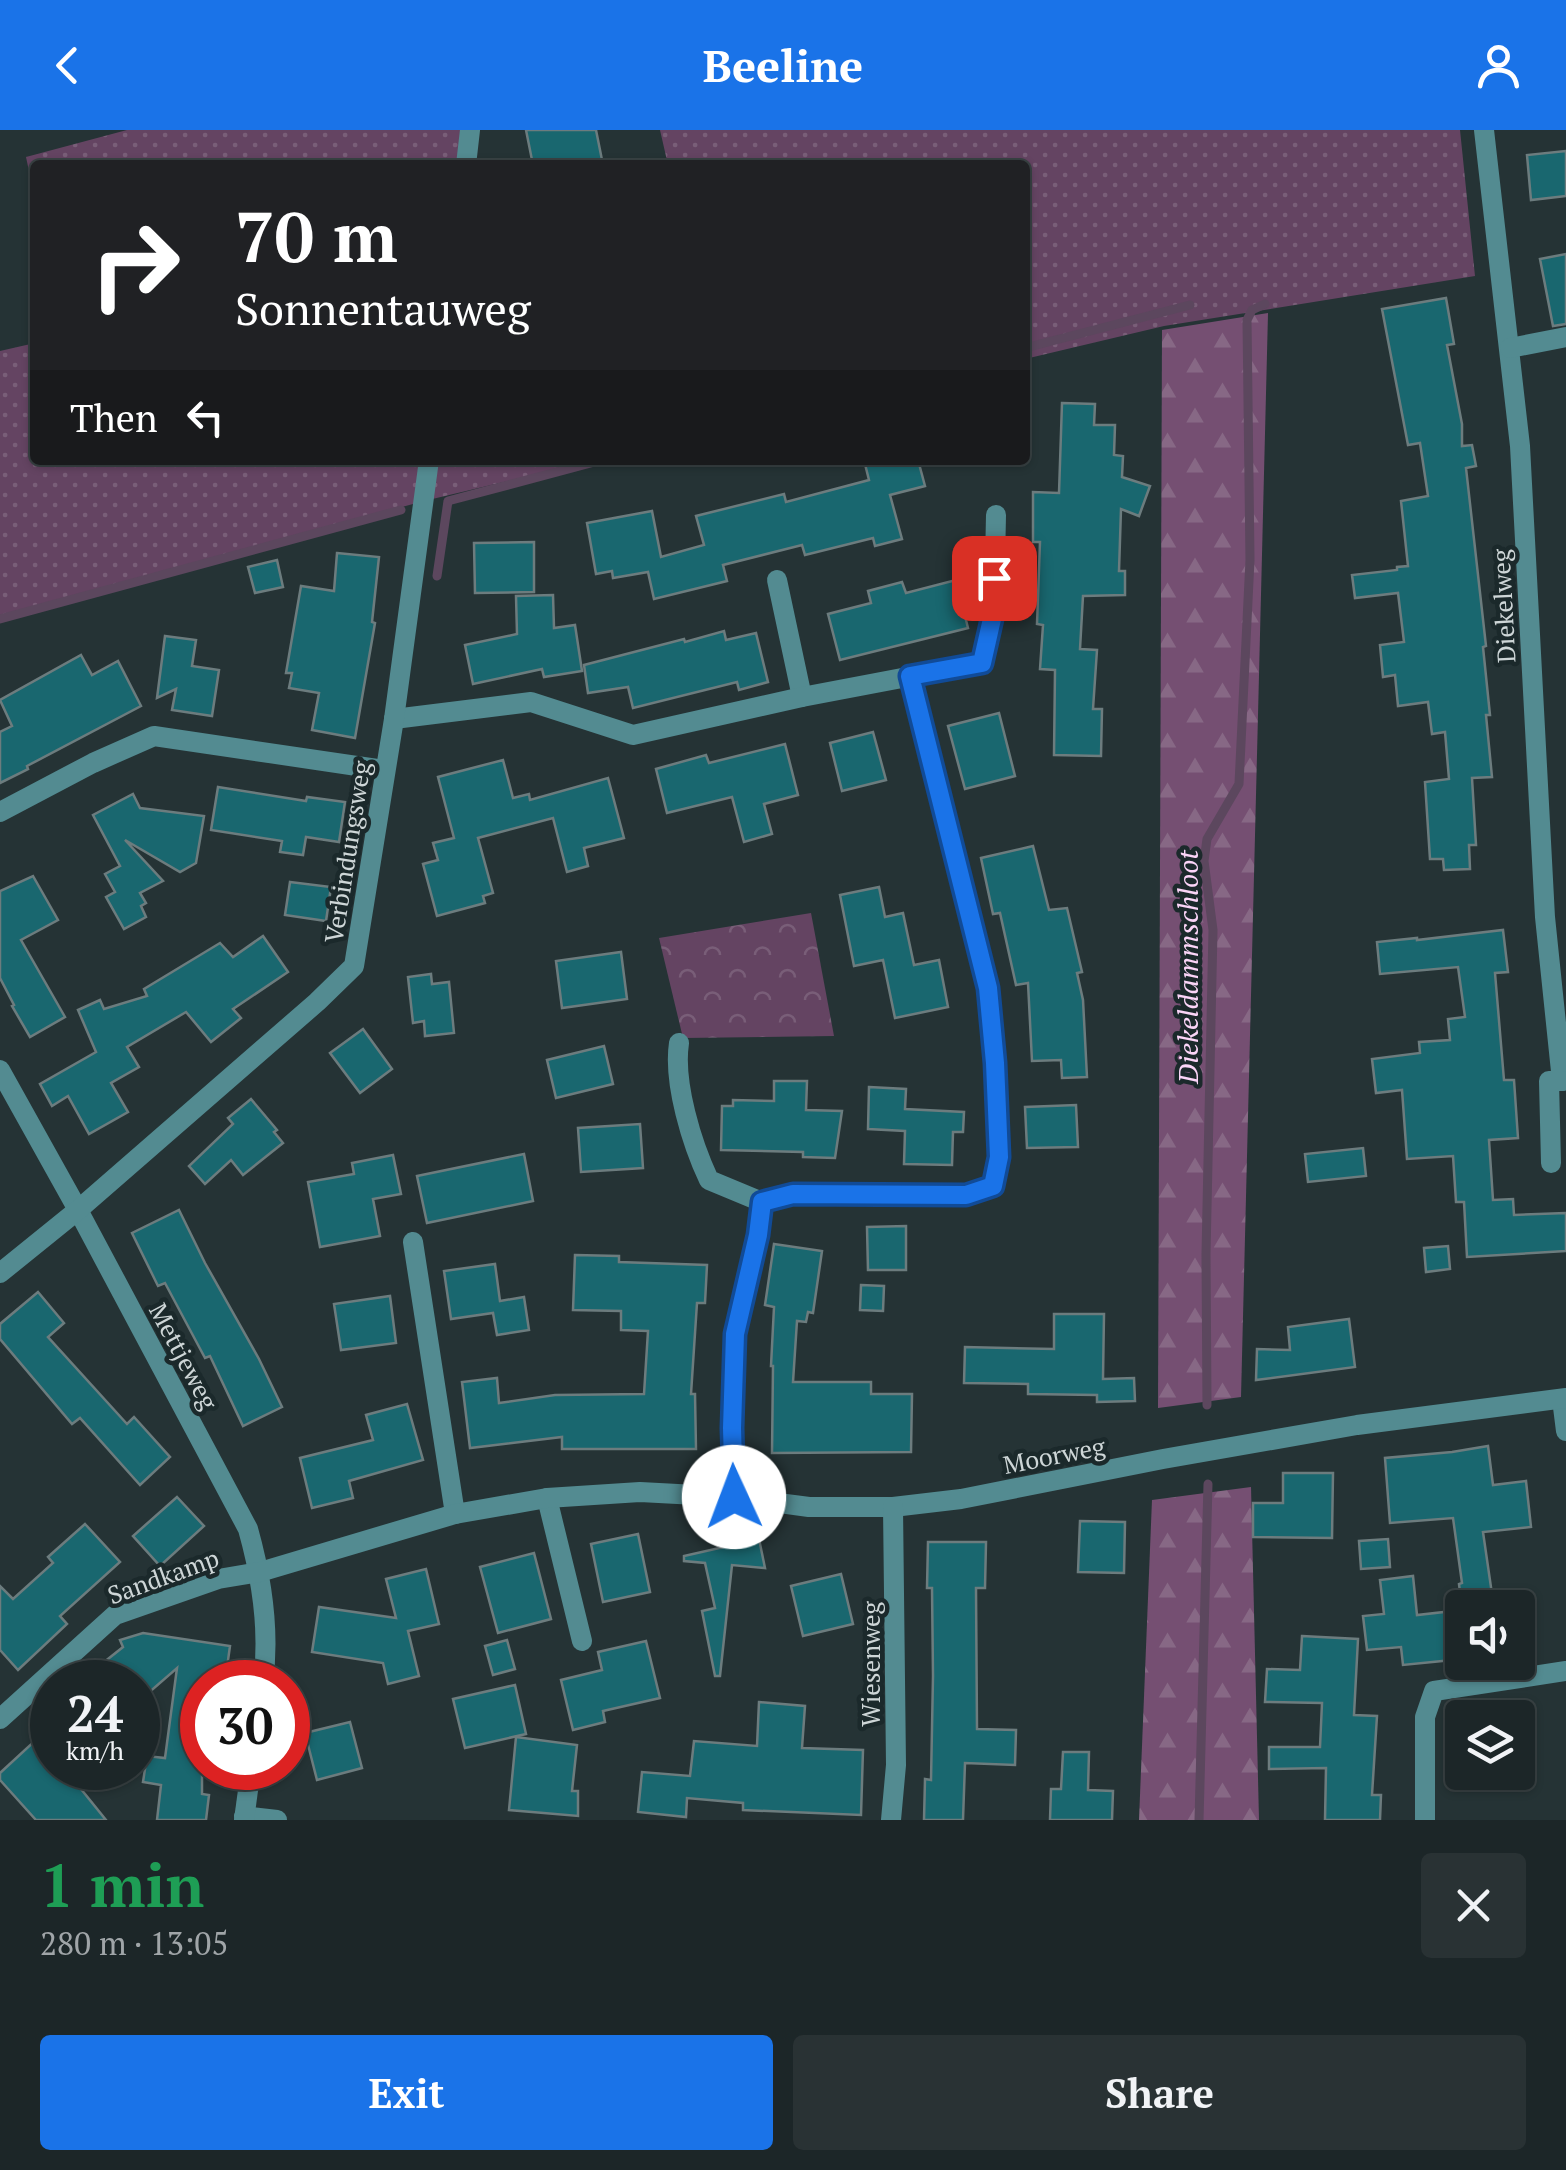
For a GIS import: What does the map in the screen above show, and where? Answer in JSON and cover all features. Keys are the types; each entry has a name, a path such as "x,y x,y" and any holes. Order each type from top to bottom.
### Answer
{"street":[{"path":"467,160 470,130"},
{"name":"Diekelweg","path":"1484,130 1520,446 1545,917 1564,1081 1549,1081 1550,1163"},
{"path":"1510,348 1566,337"},
{"name":"Verbindungsweg","path":"0,1273 78,1210 354,966 394,719 428,465"},
{"path":"394,719 531,702 633,735 802,697 982,663 994,610 996,515"},
{"path":"777,580 802,697"},
{"path":"678,1044 676,1063 695,1150 708,1180 762,1202 793,1194 966,1195 993,1186 999,1157 988,988 910,676"},
{"path":"0,812 154,736 384,770"},
{"name":"Mettjeweg","path":"0,1070 248,1529 260,1572 266,1660"},
{"path":"734,1497 735,1334 762,1202"},
{"path":"413,1242 455,1514"},
{"path":"1564,1398 1566,1431"},
{"name":"Moorweg","path":"260,1572 455,1514 548,1498 640,1492 808,1506 893,1506 961,1499 1357,1425 1564,1398"},
{"path":"548,1498 582,1641"},
{"name":"Wiesenweg","path":"891,1820 896,1728 893,1506"},
{"name":"Sandkamp","path":"0,1719 114,1616 218,1579 260,1572"},
{"path":"1425,1820 1425,1717 1434,1691 1566,1671"},
{"path":"248,1790 244,1818 277,1820"}],"green space":[{"path":"127,130 469,130 466,160 30,160 30,176 26,157"},
{"path":"660,130 1460,130 1475,276 1164,326 1030,358 1030,160 667,160"},
{"path":"1268,313 1241,1397 1158,1408 1162,330"},
{"path":"30,344 30,465 575,465 424,501 0,616 0,351"},
{"path":"811,913 834,1036 683,1038 659,938"},
{"path":"1251,1487 1259,1820 1139,1820 1152,1500"}],"building":[{"path":"526,130 596,130 602,160 532,160"},
{"path":"1566,151 1566,196 1531,200 1527,155"},
{"path":"1566,254 1566,324 1553,326 1540,259"},
{"path":"1446,298 1454,344 1447,345 1462,424 1462,446 1472,445 1476,466 1466,468 1486,646 1483,647 1490,715 1486,715 1492,777 1472,778 1476,845 1469,845 1470,869 1444,870 1443,859 1430,859 1425,782 1449,779 1445,732 1432,734 1428,702 1398,706 1395,675 1383,677 1380,645 1404,642 1398,593 1355,598 1352,575 1408,566 1401,501 1428,496 1420,443 1408,445 1382,309"},
{"path":"1062,403 1095,404 1094,425 1115,425 1114,455 1123,456 1122,477 1150,486 1139,516 1121,509 1119,571 1125,571 1125,595 1083,596 1080,649 1097,650 1093,709 1102,709 1101,756 1054,755 1055,670 1040,669 1040,542 1033,542 1033,492 1059,493"},
{"path":"865,465 919,465 925,486 890,495 902,539 875,546 873,538 805,555 802,545 723,565 727,581 654,599 648,572 613,578 612,571 596,574 587,523 652,511 661,557 704,545 696,516 784,494 786,502 869,480"},
{"path":"534,542 534,592 475,593 474,543"},
{"path":"337,553 379,557 372,622 375,623 355,738 312,730 319,693 289,688 292,673 286,673 301,586 334,591"},
{"path":"277,560 283,587 255,593 248,567"},
{"path":"956,580 968,628 840,660 828,614 871,603 868,591 902,582 906,593"},
{"path":"553,595 554,628 575,625 582,671 544,677 542,669 473,684 465,645 517,634 516,596"},
{"path":"724,631 726,640 756,633 768,682 739,690 737,682 633,708 628,687 588,693 584,665"},
{"path":"165,636 196,640 192,666 219,670 212,716 172,710 176,689 157,698"},
{"path":"81,655 92,675 118,661 141,706 0,783 0,732 12,726 0,700"},
{"path":"999,713 1015,776 965,789 948,726"},
{"path":"873,732 886,780 842,791 830,743"},
{"path":"785,744 798,795 764,804 772,834 744,842 732,797 667,813 656,769 706,755 709,763"},
{"path":"503,760 513,798 529,794 530,800 608,778 624,838 584,848 588,866 567,872 553,818 478,838 493,893 483,896 485,903 437,916 423,864 438,860 433,843 454,838 438,777"},
{"path":"218,787 306,801 307,797 345,802 339,842 306,837 303,855 280,852 282,841 211,830"},
{"path":"133,794 140,808 204,816 196,863 180,872 125,840 163,881 140,893 146,903 141,906 146,917 124,929 106,897 115,892 105,874 120,866 93,815"},
{"path":"1033,846 1049,910 1067,908 1082,972 1077,973 1083,1000 1087,1077 1062,1078 1061,1060 1032,1061 1028,983 1016,985 1000,913 993,914 981,858"},
{"path":"33,876 58,920 21,940 65,1017 30,1037 0,978 0,891"},
{"path":"290,882 331,887 326,921 285,915"},
{"path":"879,887 885,917 903,913 914,965 939,960 948,1007 895,1018 883,960 854,966 840,895"},
{"path":"1503,930 1508,972 1495,973 1504,1080 1514,1080 1518,1138 1489,1140 1493,1200 1513,1199 1514,1215 1566,1213 1566,1251 1467,1257 1464,1202 1456,1202 1453,1156 1407,1159 1402,1090 1376,1093 1372,1059 1420,1053 1419,1042 1450,1040 1448,1019 1465,1017 1458,967 1380,974 1377,942"},
{"path":"263,936 288,972 233,1009 241,1018 211,1042 186,1012 127,1047 139,1067 111,1083 128,1112 89,1134 68,1096 52,1106 40,1084 96,1052 78,1010 100,1000 104,1009 147,996 144,989 220,943 233,957"},
{"path":"621,952 627,999 562,1008 556,961"},
{"path":"431,974 432,984 449,982 454,1033 425,1036 424,1021 413,1023 408,977"},
{"path":"363,1029 392,1069 360,1093 330,1053"},
{"path":"604,1046 613,1084 556,1098 547,1060"},
{"path":"774,1081 807,1081 806,1110 842,1111 835,1158 803,1157 803,1152 721,1150 722,1106 733,1106 733,1100 774,1101"},
{"path":"869,1087 906,1089 905,1109 964,1112 963,1132 953,1132 952,1165 904,1164 905,1131 868,1129"},
{"path":"251,1099 283,1143 243,1175 231,1160 205,1184 189,1166 233,1124 228,1118"},
{"path":"1076,1105 1078,1147 1027,1148 1025,1107"},
{"path":"640,1124 643,1168 581,1172 578,1128"},
{"path":"1363,1148 1366,1176 1308,1182 1305,1154"},
{"path":"524,1154 533,1201 427,1223 417,1176"},
{"path":"393,1155 401,1194 373,1199 380,1236 320,1247 308,1182 354,1174 352,1163"},
{"path":"179,1210 282,1407 243,1426 210,1356 205,1358 165,1283 158,1286 132,1233"},
{"path":"906,1226 906,1270 868,1270 867,1227"},
{"path":"774,1244 822,1251 813,1313 808,1312 806,1322 797,1321 793,1382 871,1382 871,1394 912,1394 911,1452 772,1453 774,1307 765,1305"},
{"path":"1448,1246 1450,1269 1426,1272 1424,1248"},
{"path":"575,1255 619,1256 619,1262 707,1265 705,1303 697,1303 691,1394 695,1394 696,1449 562,1449 562,1437 470,1448 462,1382 497,1378 499,1403 555,1395 644,1394 648,1331 621,1330 621,1311 573,1310"},
{"path":"495,1264 500,1301 524,1297 529,1330 497,1335 493,1313 451,1319 444,1271"},
{"path":"861,1285 884,1286 883,1311 860,1310"},
{"path":"38,1292 64,1323 48,1337 127,1424 134,1417 170,1457 140,1485 80,1418 72,1424 0,1339 0,1324"},
{"path":"390,1296 396,1343 341,1350 334,1304"},
{"path":"1054,1314 1104,1314 1103,1379 1134,1378 1135,1401 1097,1402 1097,1395 1028,1394 1028,1384 964,1383 965,1347 1054,1349"},
{"path":"1349,1319 1355,1367 1256,1380 1257,1349 1290,1350 1288,1327"},
{"path":"407,1404 423,1460 349,1481 353,1498 312,1508 300,1458 373,1440 366,1415"},
{"path":"1488,1446 1493,1485 1526,1481 1531,1527 1483,1532 1491,1590 1460,1590 1453,1518 1390,1523 1385,1458"},
{"path":"1283,1473 1333,1473 1332,1538 1253,1537 1253,1503 1283,1503"},
{"path":"177,1497 204,1526 160,1566 133,1536"},
{"path":"1080,1521 1125,1522 1124,1573 1078,1572"},
{"path":"85,1524 120,1562 60,1616 67,1624 18,1670 0,1650 0,1586 13,1599 53,1563 48,1557"},
{"path":"638,1534 650,1592 603,1602 591,1544"},
{"path":"759,1539 765,1568 732,1565 720,1676 715,1676 702,1611 715,1608 705,1563 684,1561 684,1556"},
{"path":"1388,1539 1390,1567 1361,1569 1359,1541"},
{"path":"928,1542 986,1542 985,1588 976,1588 977,1729 1016,1730 1015,1765 965,1763 963,1820 924,1820 925,1779 931,1780 933,1676"},
{"path":"534,1553 551,1619 498,1633 480,1567"},
{"path":"426,1569 439,1624 408,1631 419,1676 388,1684 383,1663 312,1652 319,1607 396,1618 386,1579"},
{"path":"841,1574 853,1624 803,1636 791,1586"},
{"path":"1413,1576 1417,1615 1445,1612 1445,1661 1403,1665 1401,1647 1367,1650 1363,1616 1384,1614 1380,1580"},
{"path":"143,1633 230,1646 228,1660 180,1660 180,1790 202,1790 202,1794 209,1795 206,1820 157,1820 160,1757 165,1758 177,1668 160,1683 160,1660 107,1660 123,1647 120,1640"},
{"path":"1302,1636 1358,1639 1354,1715 1377,1716 1372,1795 1381,1795 1380,1820 1325,1820 1326,1768 1269,1769 1269,1747 1320,1747 1322,1703 1265,1702 1267,1669 1300,1670"},
{"path":"507,1640 515,1669 493,1675 485,1646"},
{"path":"646,1641 660,1698 603,1711 605,1722 573,1730 561,1680 602,1670 598,1652"},
{"path":"515,1685 526,1734 465,1748 453,1699"},
{"path":"759,1702 805,1706 802,1748 863,1750 861,1815 743,1810 743,1803 687,1798 686,1817 638,1812 642,1772 690,1776 694,1741 757,1746"},
{"path":"350,1722 362,1768 317,1780 310,1732"},
{"path":"516,1737 577,1745 572,1791 578,1791 578,1816 509,1810"},
{"path":"30,1745 30,1790 82,1790 106,1820 36,1820 0,1780 0,1773"},
{"path":"1063,1752 1089,1752 1088,1790 1113,1791 1112,1820 1050,1820 1051,1789 1061,1789"}],"waterway":[{"name":"Diekeldammschloot","path":"1207,1405 1213,930 1204,861 1207,839 1239,784 1250,560 1247,320 1252,310 1265,304"},
{"name":"Diekeldammschloot","path":"1030,347 1190,305"},
{"name":"Diekeldammschloot","path":"437,576 448,501 583,465"},
{"path":"0,619 401,510"},
{"name":"Diekeldammschloot","path":"1199,1820 1208,1484"}],"route":[{"path":"734,1497 735,1334 762,1202 793,1194 966,1195 993,1186 999,1157 988,988 910,676 982,663 994,610 994,578"}]}
